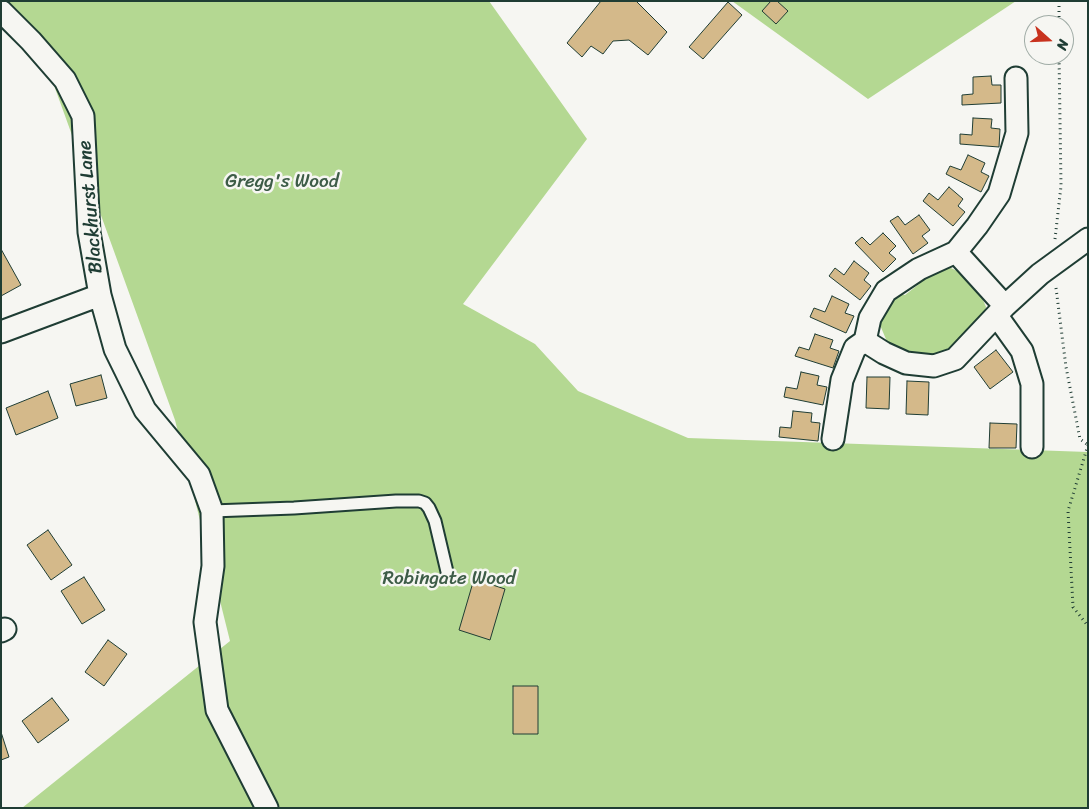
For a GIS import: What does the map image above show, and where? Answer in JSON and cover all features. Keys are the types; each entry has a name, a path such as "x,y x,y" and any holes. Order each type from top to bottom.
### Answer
{"street":[{"name":"Blackhurst Lane","path":"1,11 31,41 64,80 83,116 89,232 100,295 115,349 145,410 199,475 212,511 213,566 205,622 218,710 267,808"},
{"path":"833,440 842,380 855,348 865,340 870,318 886,291 919,269 956,252 999,194 1017,133 1016,78"},
{"path":"865,340 884,353 906,363 934,366 955,359 1001,311 1053,264 1088,239"},
{"path":"956,252 1001,311 1022,351 1032,384 1032,446"},
{"path":"1,332 100,295"}],"lane":[{"path":"212,511 419,501 429,508 435,521 448,576"}],"path":[{"path":"1059,1 1059,15"},
{"path":"1088,446 1068,511 1072,607 1088,626"}],"green space":[{"name":"Robingate Wood","path":"1,1 489,1 587,139 463,304 535,344 578,391 688,438 1088,452 1088,808 22,808 230,641 175,420 47,66"},
{"path":"732,1 1016,1 868,99"},
{"path":"951,268 965,275 978,288 986,307 983,318 951,353 933,360 908,357 888,344 880,325 887,302 896,293 905,295 919,284 920,275 937,269"}],"building":[{"path":"601,1 636,1 667,32 648,55 629,40 613,41 603,54 591,46 582,57 567,43"},
{"path":"771,1 777,1 788,11 776,24 762,11"},
{"path":"728,2 742,15 703,59 689,47"},
{"path":"991,76 992,85 1001,85 1001,103 962,105 962,95 973,94 973,77"},
{"path":"973,118 992,119 991,128 1000,129 999,147 960,144 960,134 972,135"},
{"path":"968,155 985,163 981,172 989,176 981,192 946,174 950,166 961,170"},
{"path":"949,187 963,199 958,206 965,212 953,226 923,201 929,193 938,200"},
{"path":"919,215 930,230 922,236 928,243 913,254 890,221 898,216 905,225"},
{"path":"883,233 896,246 889,253 896,259 883,272 855,243 862,237 870,245"},
{"path":"1,249 21,285 1,296"},
{"path":"854,261 869,273 864,280 871,286 860,300 829,276 835,268 844,275"},
{"path":"832,296 849,304 845,313 854,316 846,333 810,317 814,308 825,312"},
{"path":"815,334 833,340 830,348 839,351 833,368 795,356 799,347 809,350"},
{"path":"996,350 1013,372 990,389 974,367"},
{"path":"801,372 819,376 817,385 827,387 823,405 784,397 786,387 797,389"},
{"path":"101,375 107,398 76,406 70,384"},
{"path":"867,377 890,377 889,409 866,408"},
{"path":"907,381 929,382 928,415 906,414"},
{"path":"48,391 58,418 16,435 6,408"},
{"path":"793,411 812,413 811,422 820,423 818,441 779,437 780,427 791,428"},
{"path":"990,423 1017,424 1016,448 989,448"},
{"path":"48,530 72,565 51,580 27,545"},
{"path":"84,577 105,610 82,624 61,591"},
{"path":"474,579 505,589 490,640 459,630"},
{"path":"108,640 127,654 104,686 85,672"},
{"path":"513,686 538,686 538,734 513,734"},
{"path":"52,698 69,720 38,743 22,721"},
{"path":"1,732 9,757 1,760"}],"park label":[{"name":"Gregg's Wood","path":"282,182"}]}
